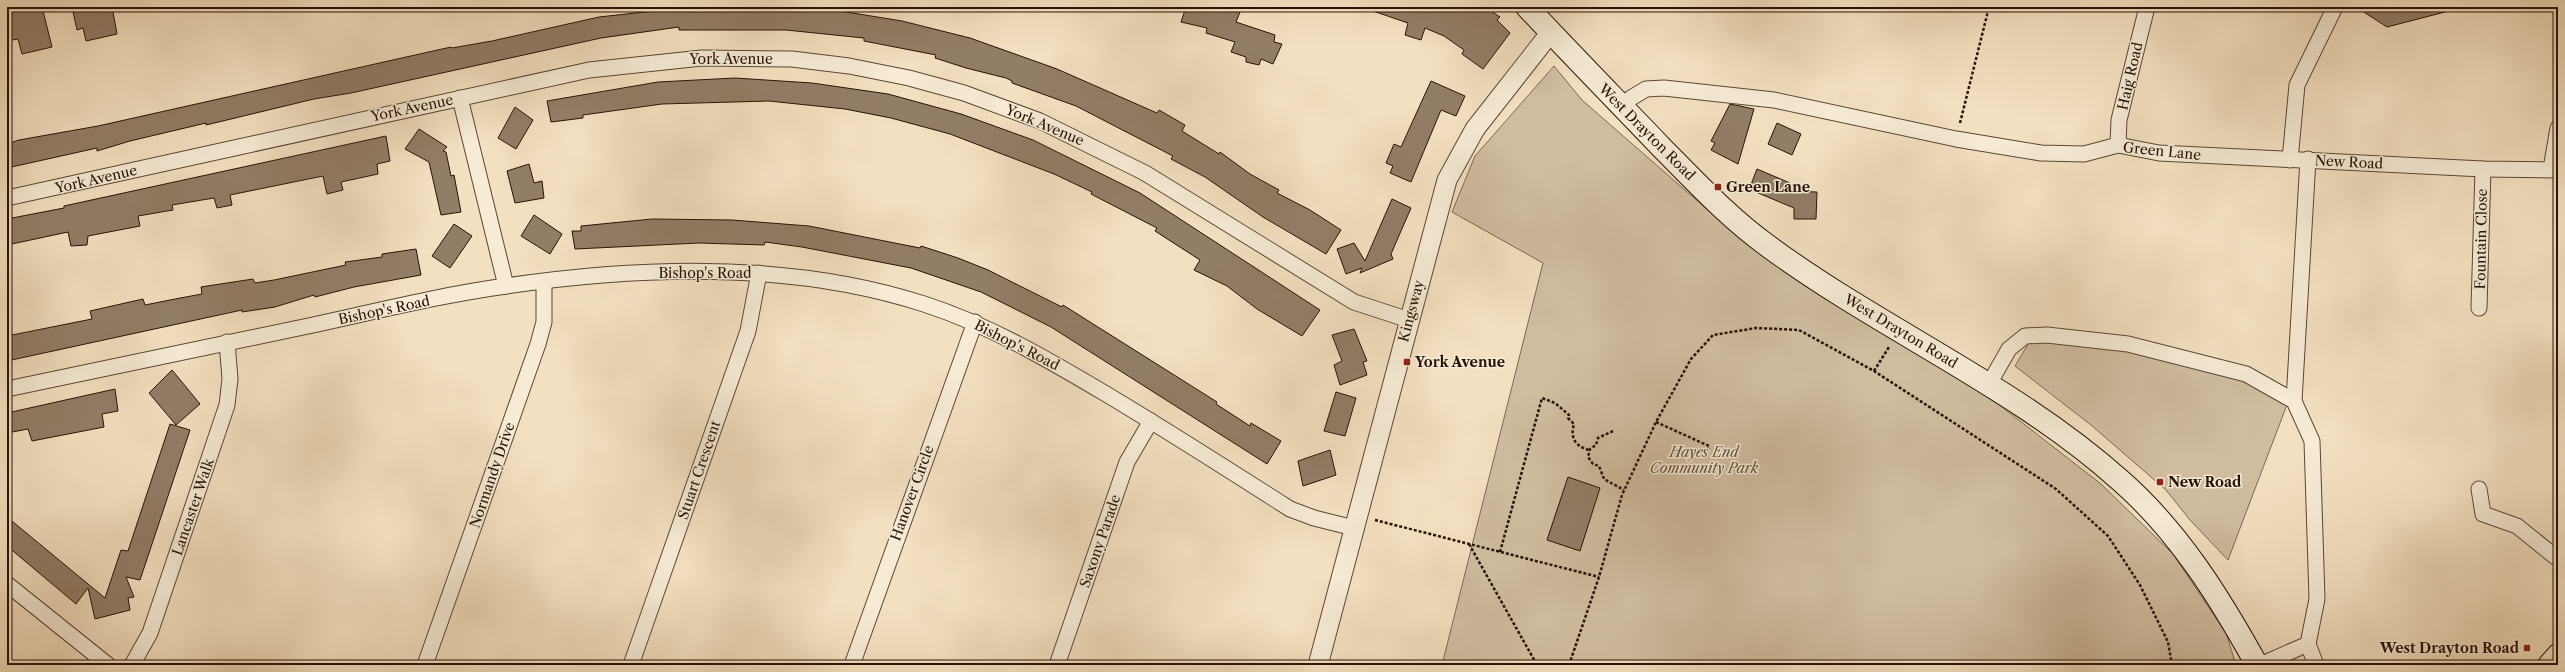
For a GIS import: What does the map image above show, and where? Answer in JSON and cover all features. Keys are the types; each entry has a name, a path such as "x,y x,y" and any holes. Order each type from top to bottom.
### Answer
{"main road":[{"name":"West Drayton Road","path":"1527,7 1622,107 1743,226 1791,262 1989,384 2067,436 2140,499 2199,569 2257,665"},
{"path":"2549,665 2558,655"}],"street":[{"name":"Haig Road","path":"2118,145 2119,120 2147,7"},
{"path":"2290,160 2297,85 2335,7"},
{"name":"Kingsway","path":"1318,665 1438,210 1457,159 1486,114 1551,32"},
{"name":"York Avenue","path":"7,198 595,69 702,58 800,60 910,78 964,93 1008,109 1078,138 1185,196 1354,302 1374,311 1409,320"},
{"name":"Green Lane","path":"1622,107 1630,98 1646,89 1664,88 1774,100 1956,139 2013,149 2063,154 2100,152 2118,145 2159,153 2308,160"},
{"path":"460,98 506,286"},
{"path":"2554,169 2558,128"},
{"name":"New Road","path":"2294,400 2308,160 2483,170 2554,169"},
{"name":"Fountain Close","path":"2479,308 2483,170"},
{"name":"Bishop's Road","path":"7,389 227,342 506,286 650,273 759,273 807,278 884,292 925,304 975,322 1023,346 1151,421 1290,509 1314,518 1356,522"},
{"name":"Stuart Crescent","path":"631,665 748,331 759,273"},
{"name":"Normandy Drive","path":"425,665 538,344 544,322 544,282"},
{"name":"Hanover Circle","path":"852,665 975,322"},
{"path":"1989,384 2009,349 2025,336 2047,335 2128,344 2246,374 2294,400 2312,441 2317,599 2308,644 2316,665"},
{"name":"Lancaster Walk","path":"132,665 150,633 227,405 230,384 227,342"},
{"name":"Saxony Parade","path":"1057,665 1127,462 1151,421"},
{"path":"2479,490 2483,514 2517,526 2558,559"},
{"path":"7,584 108,665"},
{"path":"2260,665 2308,644"}],"path":[{"path":"1956,139 1989,7"},
{"path":"1569,665 1599,577 1624,490 1656,422 1691,360 1713,335 1756,328 1799,330 1874,371 2056,489 2108,536 2140,585 2168,642 2172,665"},
{"path":"1874,371 1901,330"},
{"path":"1500,552 1542,398 1555,403 1569,415 1568,418 1574,424 1570,434 1572,440 1581,448 1589,450"},
{"path":"1656,422 1709,446 1708,449"},
{"path":"1613,431 1598,438 1596,445 1589,450 1588,457 1593,464 1599,466 1604,478 1624,490"},
{"path":"1356,522 1469,544 1599,577"},
{"path":"1469,544 1537,665"}],"green space":[{"name":"Hayes End Community Park","path":"1554,66 1582,100 1749,246 1822,293 1900,339 2002,407 2101,484 2173,554 2226,633 2236,665 1442,665 1543,263 1452,212 1475,156"},
{"path":"2030,341 2139,351 2254,382 2288,402 2228,560 2190,520 2166,490 2091,425 2015,366"}],"building":[{"path":"7,7 42,7 52,47 22,54 18,39 7,41"},
{"path":"72,7 112,7 117,34 86,41 83,28 77,30"},
{"path":"690,7 801,7 828,9 902,21 970,38 1057,69 1157,113 1159,110 1185,125 1182,131 1219,154 1220,152 1250,174 1279,190 1277,193 1310,210 1341,230 1326,254 1263,217 1205,177 1171,159 1173,156 1076,106 1012,83 1012,81 1006,78 966,68 935,58 936,55 864,41 864,38 786,30 679,30 679,27 601,38 351,93 314,99 206,125 206,123 130,141 97,151 97,148 7,168 7,144 19,140 98,126 451,47 492,41 599,17"},
{"path":"1186,7 1242,7 1236,22 1275,35 1274,42 1282,44 1273,64 1261,59 1259,65 1246,62 1246,57 1231,52 1235,42 1206,33 1207,28 1181,22"},
{"path":"1370,7 1485,7 1500,17 1497,20 1510,33 1483,69 1462,54 1464,50 1444,36 1425,28 1421,40 1405,35 1408,23 1370,10"},
{"path":"2356,7 2444,7 2445,12 2387,27"},
{"path":"735,78 812,83 888,94 961,114 1033,140 1140,193 1320,310 1302,336 1257,309 1227,286 1194,270 1200,260 1155,231 1157,228 1091,194 1092,192 1054,174 950,134 891,118 845,109 769,101 662,104 583,115 583,118 551,122 547,101 658,82"},
{"path":"1431,81 1465,96 1456,116 1441,110 1411,182 1390,173 1393,166 1386,163 1394,144 1401,147"},
{"path":"1730,104 1754,109 1738,164 1711,150 1715,143 1711,141"},
{"path":"515,107 533,120 516,149 498,138"},
{"path":"1777,123 1801,134 1792,155 1768,144"},
{"path":"419,129 447,147 443,151 446,152 451,176 454,175 461,212 441,215 429,162 405,149"},
{"path":"386,136 390,161 377,164 378,174 341,182 343,190 327,194 323,176 230,195 232,205 217,208 214,198 172,205 173,210 138,216 140,226 88,236 87,245 71,246 68,232 7,245 7,219 64,208 64,206"},
{"path":"529,164 534,183 542,181 544,198 515,203 507,171"},
{"path":"1757,169 1790,183 1786,191 1817,192 1816,219 1794,219 1794,208 1751,190 1758,190 1750,187"},
{"path":"1392,199 1411,208 1391,254 1393,259 1360,273 1362,268 1346,274 1337,249 1354,243 1365,261"},
{"path":"534,215 562,234 550,254 521,236"},
{"path":"652,219 732,220 809,226 920,248 921,246 958,258 988,270 1062,307 1063,305 1217,402 1216,404 1250,426 1251,423 1281,441 1267,464 1051,327 981,292 911,268 802,247 765,242 764,245 699,243 575,249 572,231 581,231 581,226"},
{"path":"454,224 472,236 450,268 432,256"},
{"path":"416,249 421,275 354,287 315,297 314,295 275,307 242,312 242,310 7,361 7,336 92,319 90,311 143,299 145,305 202,294 201,287 253,279 255,283 274,280 346,265 345,262 382,257 382,254"},
{"path":"1354,329 1367,361 1363,362 1367,375 1340,385 1334,365 1342,361 1332,335"},
{"path":"172,370 200,404 176,425 149,393"},
{"path":"115,389 118,411 102,414 104,427 32,441 28,429 7,433 7,413"},
{"path":"1336,392 1356,398 1345,436 1324,431"},
{"path":"170,424 190,430 140,580 126,577 134,597 128,598 130,610 95,619 88,588 76,604 7,546 7,517 105,598 121,550 128,551"},
{"path":"1330,450 1336,475 1303,486 1298,461"},
{"path":"1568,477 1600,488 1580,551 1547,540"}],"place":[{"name":"Green Lane","path":"1718,187"},
{"name":"York Avenue","path":"1407,362"},
{"name":"New Road","path":"2160,482"},
{"name":"West Drayton Road","path":"2527,648"}]}
